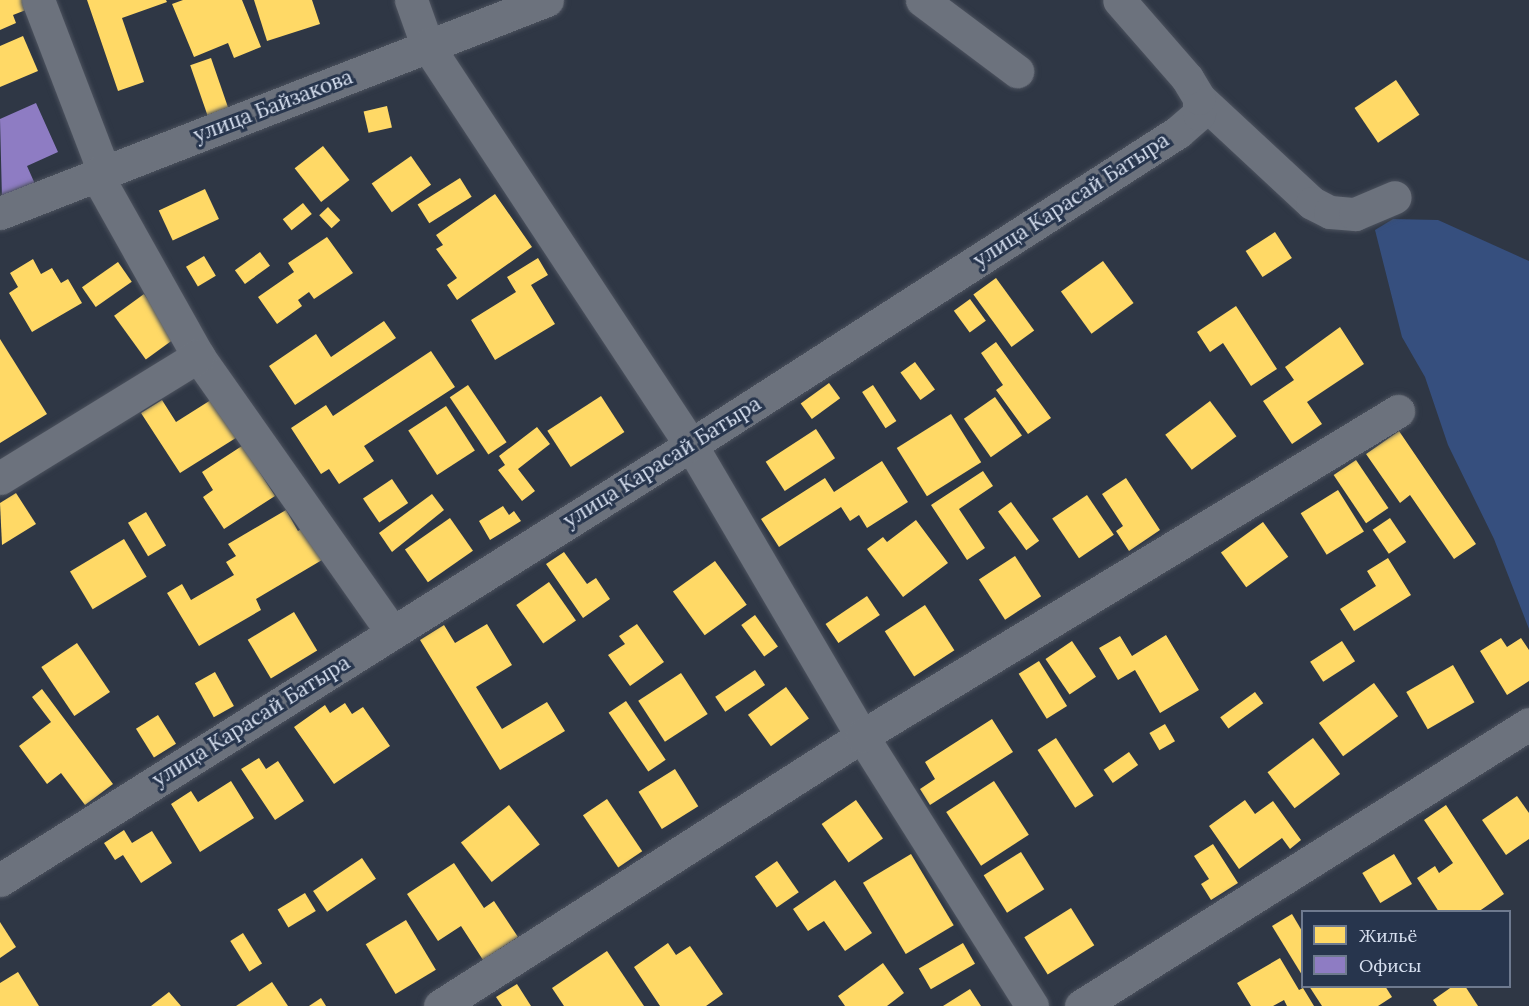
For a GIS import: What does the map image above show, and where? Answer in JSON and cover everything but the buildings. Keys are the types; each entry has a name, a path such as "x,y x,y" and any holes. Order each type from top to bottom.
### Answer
{"street":[{"path":"38,0 100,173 198,356 392,632"},
{"path":"411,0 427,45 691,445 862,736 1032,1006"},
{"name":"улица Байзакова","path":"0,213 547,0"},
{"path":"922,0 1017,71"},
{"path":"1119,0 1186,78 1199,98 1312,203 1330,212 1355,214 1395,197"},
{"name":"улица Карасай Батыра","path":"0,880 691,445 1178,132 1199,114 1199,98"},
{"path":"0,478 198,356"},
{"path":"440,1006 862,736 1398,411"},
{"path":"1081,1006 1529,724"}],"shaded area":[{"path":"1393,219 1438,220 1529,261 1529,629 1494,539 1448,445 1425,377 1402,337 1375,230"}]}
